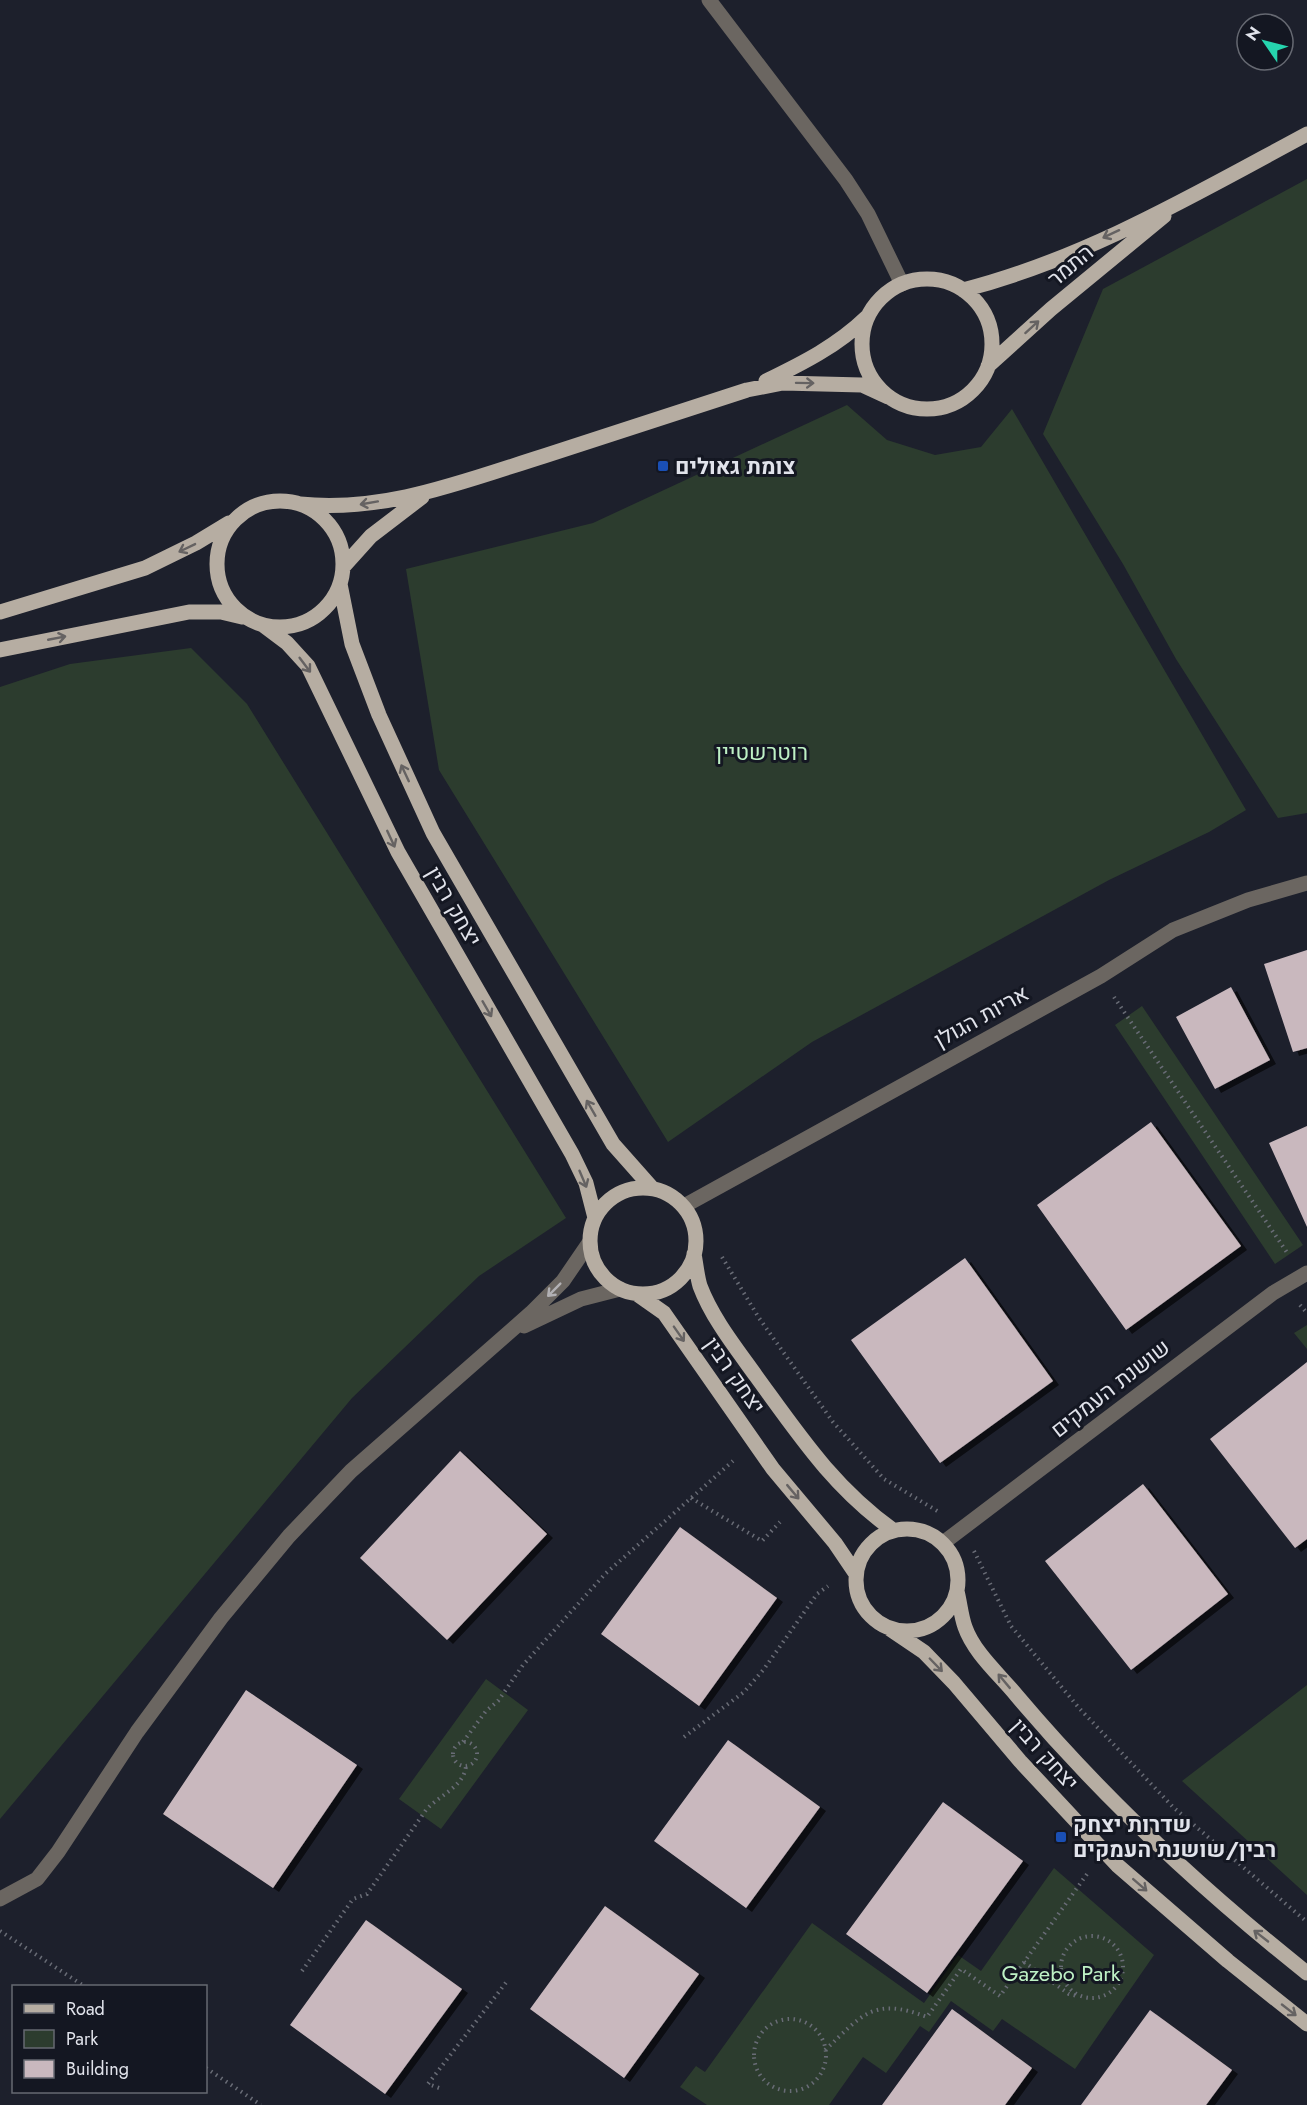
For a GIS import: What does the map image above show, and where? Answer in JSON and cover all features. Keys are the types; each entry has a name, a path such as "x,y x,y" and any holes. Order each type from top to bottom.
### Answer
{"main road":[{"name":"התמר","path":"963,290 999,281 1052,261 1183,201 1307,134"},
{"name":"התמר","path":"988,366 1089,277 1183,201"},
{"path":"0,612 144,568 196,543 261,504 280,500 334,507 354,506 427,494 747,390 783,383 862,385 906,406 926,409 945,406 963,398 978,384 988,366 992,346 990,327 981,308 963,290 938,280 920,279 902,284 885,294 869,315 845,337 814,358 747,390"},
{"path":"869,315 861,346 865,365 874,383 888,397"},
{"path":"344,566 386,523 427,494"},
{"path":"0,650 189,612 221,612 246,618 262,626 282,628 301,624 318,615 331,601 340,584 344,566 341,546 332,528 318,513 300,504"},
{"path":"237,519 228,528 219,546 216,567 220,587 231,604 246,618"},
{"name":"יצחק רבין","path":"340,584 352,644 367,685 433,833 613,1144 652,1188"},
{"name":"יצחק רבין","path":"262,626 287,643 308,666 398,852 572,1154 586,1183 595,1218"},
{"path":"633,1188 652,1188 670,1194 684,1206 693,1222 696,1236 694,1254 687,1271 674,1285 656,1293 637,1294 620,1289 604,1278 593,1261 589,1243 600,1208 614,1195 633,1188"},
{"name":"יצחק רבין","path":"694,1254 700,1285 718,1320 805,1444 844,1491 893,1530"},
{"name":"יצחק רבין","path":"637,1294 664,1313 773,1469 835,1543 856,1575"},
{"path":"911,1528 928,1533 943,1543 953,1558 958,1574 957,1591 950,1608 938,1621 921,1630 903,1632 890,1629 870,1617 857,1593 856,1575 860,1557 871,1542 893,1530 911,1528"},
{"name":"יצחק רבין","path":"957,1591 965,1628 978,1649 1050,1735 1146,1836 1253,1930 1307,1972"},
{"name":"יצחק רבין","path":"890,1629 924,1652 954,1683 1020,1761 1117,1865 1228,1961 1307,2024"}],"street":[{"path":"710,0 846,180 868,214 902,284"},
{"name":"אריות הגולן","path":"684,1206 1101,976 1173,930 1248,900 1307,883"},
{"path":"0,1899 37,1879 137,1732 221,1618 290,1536 351,1471 510,1333 563,1281 589,1243"},
{"name":"שושנת העמקים","path":"943,1543 1273,1293 1305,1274"},
{"path":"510,1333 581,1299 620,1289"}],"path":[{"path":"1101,976 1305,1274"},
{"path":"466,1766 456,1763 452,1757 456,1746 463,1742 486,1711 498,1701 523,1665 604,1574 734,1461"},
{"path":"691,1498 762,1541 780,1522"},
{"path":"684,1737 744,1692 764,1669 817,1594 828,1586"},
{"path":"302,1971 353,1899 367,1894 426,1810 436,1799 459,1784 466,1766 475,1761 477,1754 474,1746 463,1742"},
{"path":"825,2050 815,2029 805,2022 793,2019 781,2020 769,2025 760,2034 754,2057 757,2068 771,2086 793,2091 813,2081 821,2072 825,2062 825,2050 860,2015 873,2010 908,2009 927,2017 961,1969 1000,1996 1087,1874"},
{"path":"0,1931 82,1985"},
{"path":"1024,1962 1069,1994 1080,1996 1101,1997 1117,1985 1122,1975 1121,1955 1107,1940 1087,1936 1077,1939 1064,1954 1061,1974 1065,1983 1080,1996"},
{"path":"439,2088 428,2084 508,1980"},
{"path":"207,2069 261,2105"}],"green space":[{"path":"1307,179 1307,813 1278,818 1176,659 1123,564 1043,434 1103,289"},
{"name":"רוטרשטיין","path":"847,405 887,440 935,455 981,447 1012,409 1246,810 1209,832 1109,880 812,1042 668,1142 439,770 406,569 593,523"},
{"path":"191,648 247,704 566,1218 479,1276 352,1398 0,1819 0,687 70,664"},
{"path":"1142,1006 1303,1245 1275,1264 1115,1025"},
{"path":"1307,1325 1307,1349 1294,1333"},
{"path":"486,1679 528,1710 441,1829 399,1799"},
{"path":"1307,1685 1307,1895 1182,1781"},
{"name":"Gazebo Park","path":"1054,1868 1154,1955 1075,2069 1002,2019 993,2031 951,2001 929,2032 920,2026 886,2073 863,2057 829,2105 707,2105 680,2087 696,2066 705,2072 812,1923 924,2003 958,1955 981,1971"}],"building":[{"path":"1307,950 1307,1048 1293,1052 1264,964"},
{"path":"1231,987 1270,1060 1215,1089 1176,1017"},
{"path":"1151,1122 1241,1246 1126,1330 1037,1205"},
{"path":"1307,1126 1307,1227 1269,1143"},
{"path":"965,1258 1053,1381 940,1463 851,1340"},
{"path":"1307,1362 1307,1539 1295,1548 1210,1439"},
{"path":"460,1451 547,1534 447,1640 360,1558"},
{"path":"1143,1484 1228,1594 1131,1670 1045,1561"},
{"path":"680,1527 777,1598 699,1706 601,1634"},
{"path":"246,1690 357,1765 273,1888 163,1814"},
{"path":"728,1740 820,1807 746,1908 654,1841"},
{"path":"943,1802 1023,1861 927,1993 846,1934"},
{"path":"605,1906 699,1974 624,2078 530,2009"},
{"path":"366,1920 462,1989 385,2094 290,2025"},
{"path":"952,2009 1032,2068 1005,2105 882,2105"},
{"path":"1150,2010 1232,2070 1206,2105 1081,2105"}],"place":[{"name":"צומת גאולים","path":"663,466"},
{"name":"שדרות יצחק רבין/שושנת העמקים","path":"1061,1837"}]}
